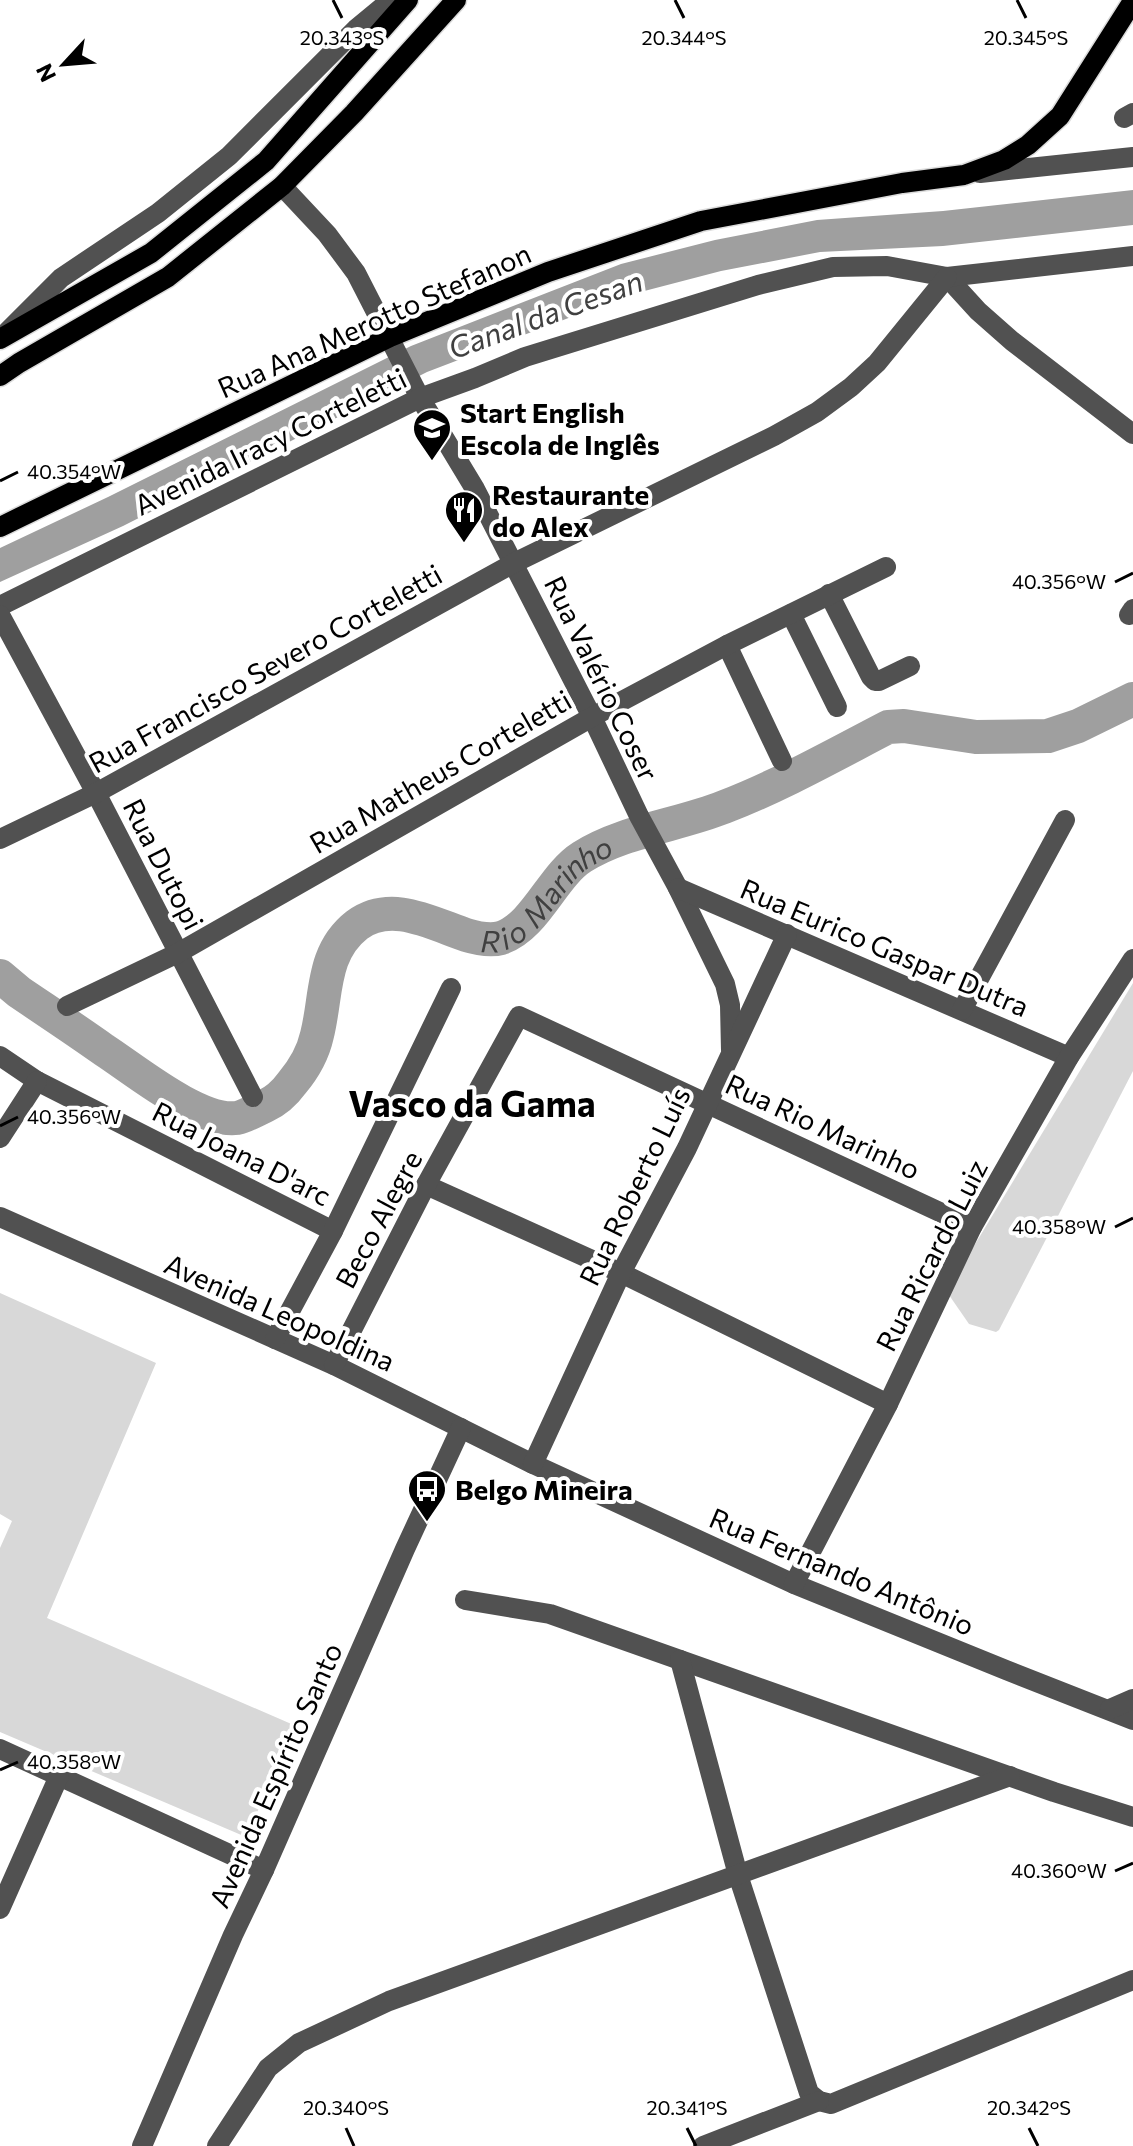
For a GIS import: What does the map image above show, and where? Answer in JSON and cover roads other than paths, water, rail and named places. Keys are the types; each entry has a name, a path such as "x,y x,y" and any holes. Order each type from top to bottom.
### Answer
{"main road":[{"path":"0,339 151,253 266,161 408,0"},
{"path":"0,376 168,277 282,186 354,113 456,0"},
{"name":"Rua Ana Merotto Stefanon","path":"0,527 548,272 701,221 902,183 964,175 991,166 1016,153 1050,127 1068,105 1133,1"}],"street":[{"path":"0,339 61,278 158,213 229,156 346,40 391,0"},
{"path":"964,175 1133,157"},
{"name":"Rua Valério Coser","path":"282,186 327,234 356,273 416,389 514,563 725,984 730,1005 731,1050"},
{"name":"Avenida Iracy Corteletti","path":"0,606 416,389 475,378 525,357 758,285 833,267 864,265 905,268 947,277 1133,256"},
{"path":"905,268 917,286 923,306"},
{"path":"947,277 978,311 1012,341 1133,434"},
{"name":"Rua Francisco Severo Corteletti","path":"0,839 96,793 514,563 817,412 877,363 947,277"},
{"name":"Rua Matheus Corteletti","path":"67,1006 178,953 592,717 727,645 886,567"},
{"path":"829,594 875,681 910,666"},
{"path":"791,614 837,707"},
{"name":"Rua Dutopi","path":"0,615 253,1097"},
{"path":"727,645 782,761"},
{"path":"962,1010 1065,820"},
{"name":"Rua Eurico Gaspar Dutra","path":"678,888 1069,1057"},
{"name":"Rua Roberto Luís","path":"533,1464 621,1273 680,1161 787,934"},
{"name":"Rua Ricardo Luiz","path":"794,1584 888,1404 972,1227 1069,1057 1133,959"},
{"path":"275,1339 333,1231 451,988"},
{"name":"Rua Rio Marinho","path":"519,1016 972,1227"},
{"name":"Beco Alegre","path":"334,1365 426,1185 519,1016"},
{"name":"Rua Joana D'arc","path":"0,1056 37,1081 333,1231"},
{"path":"0,1138 37,1081"},
{"path":"426,1185 621,1273 888,1404"},
{"name":"Avenida Leopoldina","path":"0,1217 334,1365 533,1464"},
{"name":"Avenida Espírito Santo","path":"142,2146 233,1935 461,1428"},
{"name":"Rua Fernando Antônio","path":"533,1464 794,1584 1133,1720"},
{"path":"465,1600 550,1614 1133,1817"},
{"path":"680,1660 738,1875 809,2093 819,2101 831,2104 1133,1980"},
{"path":"1110,1709 1133,1699"},
{"path":"0,1749 264,1870"},
{"path":"0,1909 59,1776"},
{"path":"217,2146 268,2068 299,2043 389,2001 1010,1776"},
{"path":"703,2146 819,2101"}],"water":[{"name":"Canal da Cesan","path":"1133,190 1133,225 943,246 820,252 721,271 629,295 427,372 123,526 0,582 0,548 411,346 621,264 715,240 817,220 943,211"}],"waterway":[{"name":"Rio Marinho","path":"0,976 19,992 186,1104 222,1117 237,1118 269,1104 286,1091 300,1073 315,1042 331,962 345,936 370,918 383,914 411,916 474,937 501,938 524,923 571,865 598,848 745,798 888,727 904,726 976,737 1048,736 1078,726 1133,699"}],"place":[{"name":"Start English Escola de Inglês","path":"432,462"},
{"name":"Restaurante do Alex","path":"464,544"},
{"name":"Belgo Mineira","path":"427,1523"}],"district":[{"name":"Vasco da Gama","path":"472,1102"}]}
